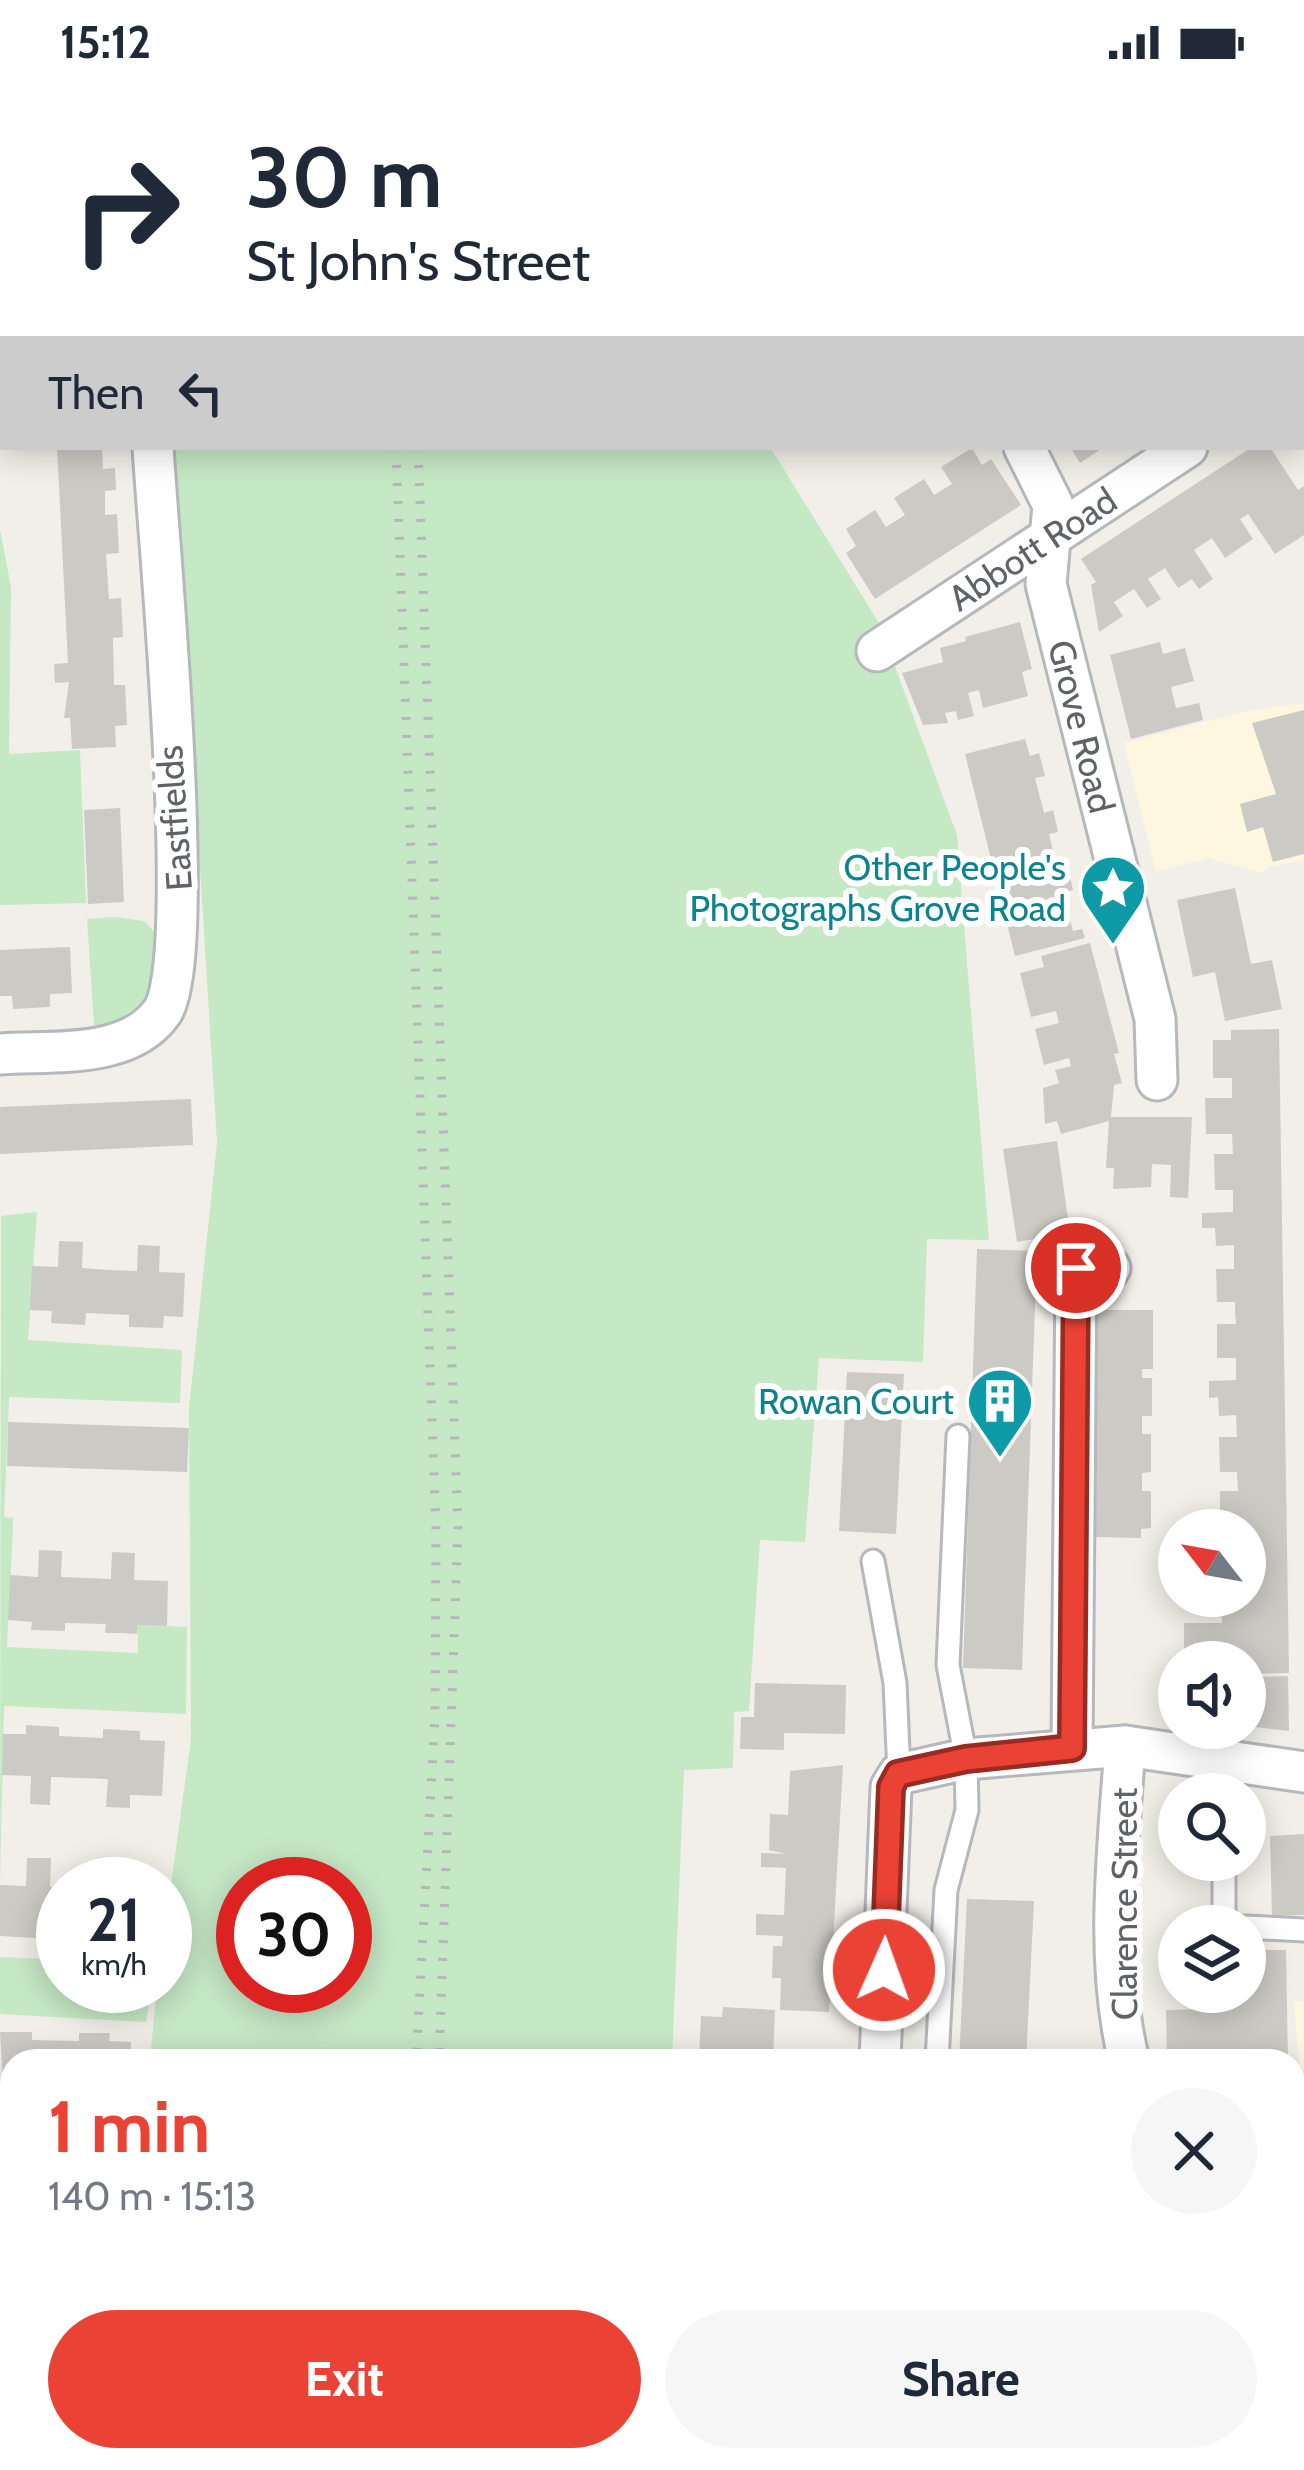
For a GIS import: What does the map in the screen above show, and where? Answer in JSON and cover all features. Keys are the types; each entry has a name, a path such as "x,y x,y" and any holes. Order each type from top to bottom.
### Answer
{"street":[{"name":"Eastfields","path":"0,1054 119,1044 161,1014 172,992 180,906 153,450"},
{"name":"Grove Road","path":"1026,450 1048,486 1053,532 1046,584 1155,1019 1157,1080"},
{"name":"Abbott Road","path":"878,651 1182,450"},
{"path":"1072,1748 1076,1268 1110,1268"},
{"path":"880,2049 891,1787 898,1774 966,1759 1125,1746 1207,1773"},
{"name":"Clarence Street","path":"1125,1746 1116,1870 1117,1971 1127,2049"},
{"path":"1266,1775 1304,1772"}],"lane":[{"path":"938,2049 946,1890 967,1810 966,1759 948,1665 958,1436"},
{"path":"873,1561 895,1682 898,1774"},
{"path":"1266,1928 1304,1930"}],"shaded area":[{"path":"1304,703 1304,860 1261,873 1209,858 1156,871 1124,743 1247,711"},
{"path":"1294,2001 1304,2001 1304,2049 1298,2049"}],"green space":[{"path":"174,450 772,450 879,623 957,835 989,1240 927,1239 923,1362 819,1358 805,1542 760,1540 749,1711 734,1712 733,1768 684,1770 672,2049 151,2049 154,2013 192,2013 192,1857 175,1857 191,1739 189,1408 217,1143"},
{"path":"0,530 11,587 9,754 80,750 86,903 0,905"},
{"path":"87,919 144,921 162,940 148,998 110,1026 94,1025"},
{"path":"37,1212 28,1340 182,1350 180,1403 9,1397 4,1517 13,1518 13,1526 7,1647 138,1653 138,1625 187,1627 186,1714 4,1706 0,1883 1,1216"},
{"path":"0,1957 36,1959 36,2013 148,2013 146,2022 0,2014"}],"building":[{"path":"57,450 102,450 103,469 115,468 116,490 105,491 105,515 117,514 119,553 106,554 109,599 121,598 123,637 113,638 114,685 125,685 127,725 115,726 116,747 72,749 70,718 64,718 69,682 55,683 54,664 68,663"},
{"path":"973,450 982,465 991,459 1021,505 875,599 846,553 856,546 846,529 875,510 886,527 905,515 894,498 924,479 934,495 952,484 941,467"},
{"path":"1072,450 1100,450 1080,463"},
{"path":"1247,450 1272,450 1298,490 1304,486 1304,535 1275,554 1248,514 1240,519 1253,539 1225,558 1212,538 1194,550 1213,579 1199,589 1192,579 1178,588 1165,568 1148,579 1161,599 1147,608 1134,589 1114,602 1123,616 1099,632 1091,585 1096,582 1081,559"},
{"path":"1020,622 1032,669 1022,672 1028,696 983,708 979,690 968,693 974,716 958,720 956,711 945,713 948,723 923,725 902,673 943,662 940,648 966,641 965,637"},
{"path":"1160,642 1163,654 1185,648 1194,681 1171,687 1176,708 1199,703 1203,720 1131,739 1110,655"},
{"path":"1304,710 1304,854 1273,862 1263,827 1247,832 1240,804 1276,794 1252,723"},
{"path":"1025,739 1030,756 1039,753 1045,776 1035,778 1044,813 1053,810 1058,832 1049,834 1058,871 1067,869 1071,881 1073,890 1063,893 1073,931 1082,929 1085,938 1015,956 965,754"},
{"path":"120,808 124,902 88,904 84,810"},
{"path":"1235,888 1251,964 1272,960 1282,1009 1225,1021 1215,972 1193,977 1177,900"},
{"path":"1090,943 1119,1053 1114,1054 1122,1083 1114,1085 1111,1117 1192,1117 1188,1198 1170,1197 1171,1165 1152,1164 1151,1187 1113,1189 1114,1168 1106,1168 1109,1121 1061,1134 1057,1121 1045,1124 1043,1088 1059,1083 1055,1070 1071,1066 1069,1058 1044,1065 1035,1029 1059,1023 1056,1011 1031,1017 1020,973 1044,967 1041,956"},
{"path":"70,947 72,993 50,994 50,1007 13,1009 12,996 0,996 0,950"},
{"path":"1279,1029 1289,1673 1266,1674 1266,1641 1184,1641 1184,1623 1266,1617 1266,1509 1220,1509 1220,1491 1238,1491 1237,1472 1220,1472 1219,1437 1237,1437 1236,1415 1219,1416 1218,1397 1209,1398 1209,1381 1236,1380 1236,1358 1217,1358 1217,1324 1236,1324 1235,1302 1217,1302 1216,1269 1234,1269 1234,1245 1216,1246 1215,1228 1202,1228 1202,1213 1233,1212 1233,1190 1215,1190 1214,1154 1233,1154 1232,1134 1206,1134 1205,1098 1232,1098 1232,1078 1213,1078 1213,1040 1231,1040 1231,1030"},
{"path":"191,1099 193,1145 0,1154 0,1107"},
{"path":"1057,1141 1070,1233 1017,1242 1003,1149"},
{"path":"59,1241 83,1242 82,1268 109,1270 137,1271 138,1245 160,1246 159,1272 185,1273 183,1317 164,1316 163,1328 129,1327 129,1315 86,1313 85,1325 51,1323 52,1311 30,1310 32,1266 58,1267"},
{"name":"Rowan Court","path":"977,1249 1037,1251 1022,1670 963,1668"},
{"path":"1095,1310 1153,1310 1153,1369 1142,1369 1142,1378 1152,1378 1152,1416 1142,1416 1142,1434 1151,1434 1151,1472 1142,1473 1142,1491 1151,1491 1151,1528 1141,1529 1141,1538 1094,1537"},
{"path":"847,1372 904,1374 896,1534 839,1531"},
{"path":"8,1422 189,1428 187,1472 7,1466"},
{"path":"39,1550 62,1551 61,1577 111,1579 112,1552 135,1553 134,1580 168,1581 167,1626 138,1625 137,1634 105,1633 106,1624 65,1623 65,1631 31,1630 32,1622 8,1620 10,1575 38,1577"},
{"path":"1288,1676 1289,1731 1266,1728 1266,1677"},
{"path":"755,1683 846,1685 845,1734 784,1733 784,1750 740,1749 741,1717 754,1717"},
{"path":"26,1725 59,1727 59,1736 103,1738 103,1729 140,1731 140,1740 165,1741 162,1796 130,1795 130,1808 106,1807 108,1779 51,1777 50,1805 30,1804 31,1776 2,1775 3,1734 26,1734"},
{"path":"843,1765 829,2012 780,2010 781,1978 772,1978 773,1946 782,1946 783,1936 756,1935 756,1914 784,1915 786,1868 761,1867 761,1853 786,1854 769,1850 770,1814 788,1815 790,1771"},
{"path":"1304,1834 1304,1915 1272,1916 1270,1836"},
{"path":"27,1858 36,1858 36,1938 0,1936 0,1885 26,1886"},
{"path":"967,1899 1034,1901 1027,2049 960,2049"},
{"path":"1266,1950 1286,1950 1288,2049 1167,2049 1166,2013 1266,2013"},
{"path":"723,2007 775,2010 773,2049 699,2049 701,2016 722,2017"},
{"path":"0,2032 32,2032 32,2040 79,2041 79,2033 110,2033 109,2041 131,2042 131,2049 1,2049"}],"railway":[{"path":"396,450 436,1530 435,1716 417,2049"},
{"path":"418,450 458,1528 439,2049"}],"place":[{"name":"Other People's Photographs Grove Road","path":"1113,947"},
{"name":"Rowan Court","path":"1000,1460"}],"route":[{"path":"884,1970 891,1787 898,1774 966,1759 1072,1748 1076,1268"}]}
